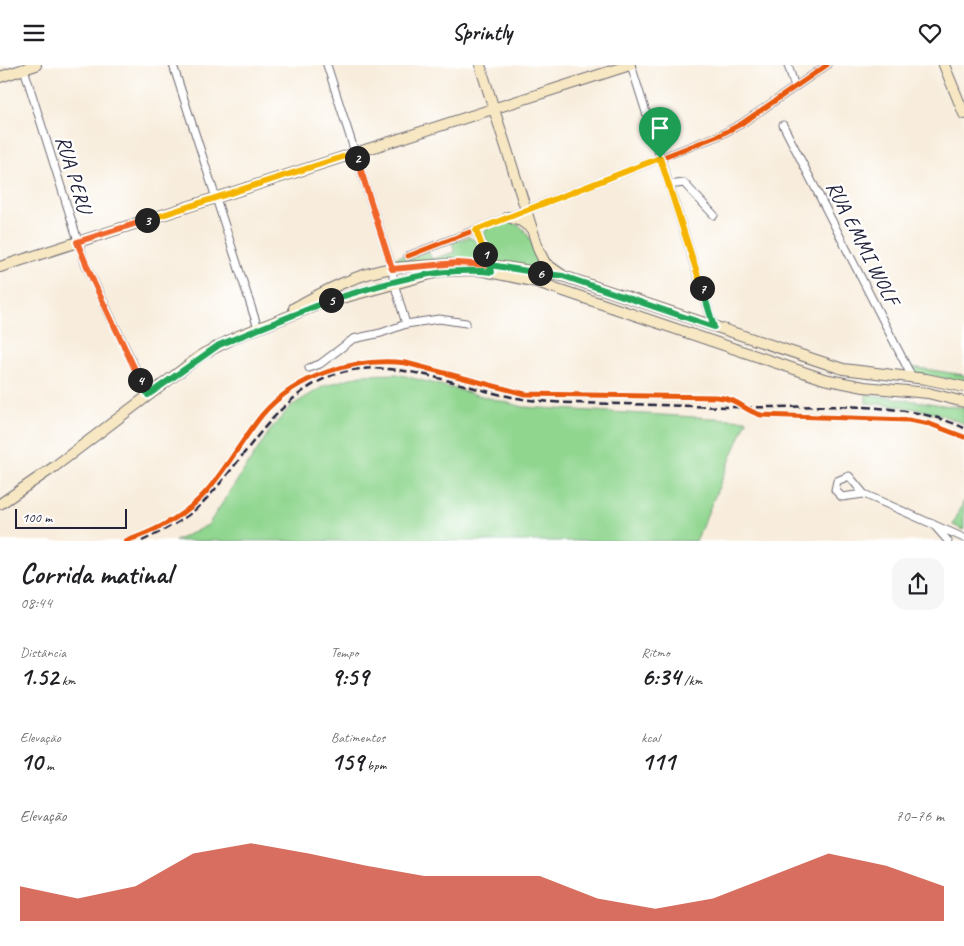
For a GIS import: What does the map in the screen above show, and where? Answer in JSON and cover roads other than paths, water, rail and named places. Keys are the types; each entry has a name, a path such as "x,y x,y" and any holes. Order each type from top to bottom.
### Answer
{"main road":[{"path":"0,77 36,65"},
{"path":"480,65 532,229 545,263 563,276"},
{"path":"0,267 631,65"},
{"path":"944,65 964,114"},
{"path":"508,217 521,221 532,229"},
{"path":"258,328 331,289 357,279 392,269 457,263 491,269 563,276 843,369 912,377 964,387"},
{"path":"0,505 38,479 210,350 258,328 320,304 394,283 450,270 491,269 537,282 836,382 928,393 964,401"}],"street":[{"path":"173,65 258,328"},
{"path":"327,65 392,269 394,283 406,323"},
{"path":"631,65 714,327"},
{"path":"788,65 795,87"},
{"path":"408,256 730,130 826,65"},
{"name":"RUA PERU","path":"24,69 77,242 94,283 148,395"},
{"name":"RUA EMMI WOLF","path":"784,125 912,377"},
{"path":"669,185 684,183 714,215"},
{"path":"476,230 491,269"},
{"path":"309,368 320,364 353,339 406,323 439,319 466,323"},
{"path":"864,494 945,528 964,538"},
{"path":"932,523 948,541"},
{"path":"945,528 948,541"}],"railway":[{"path":"142,541 179,521 199,506 258,435 289,402 307,388 328,377 350,370 374,368 398,370 422,374 517,398 542,401 716,407 871,407 920,414 964,428"}]}
